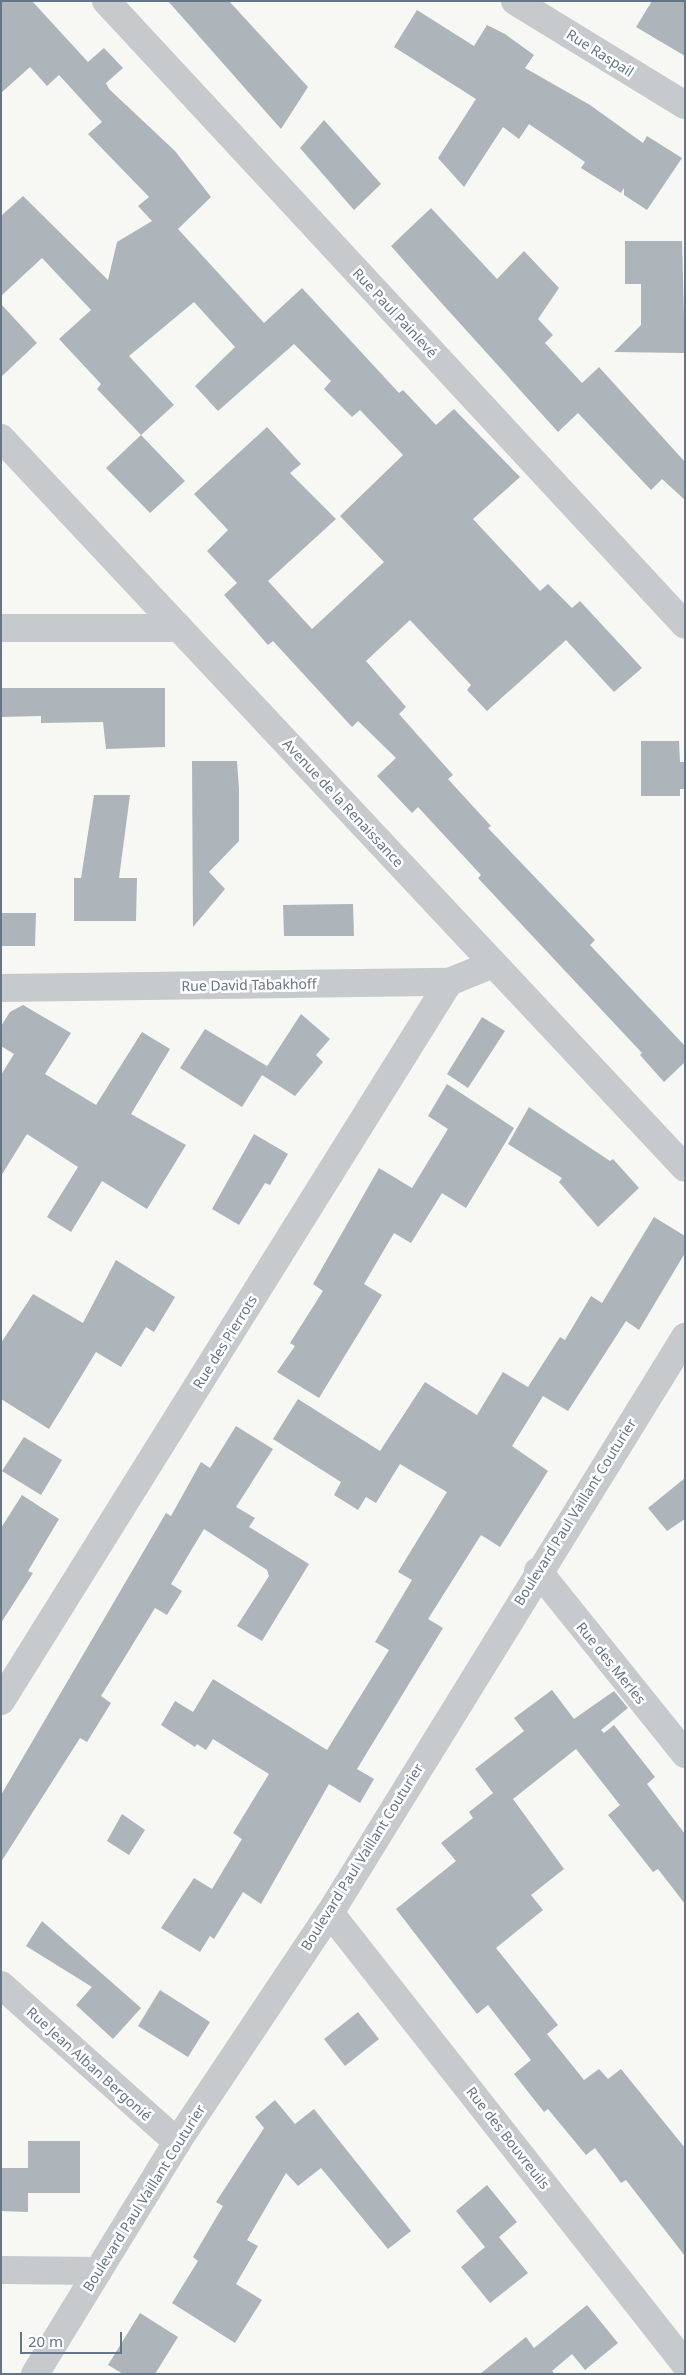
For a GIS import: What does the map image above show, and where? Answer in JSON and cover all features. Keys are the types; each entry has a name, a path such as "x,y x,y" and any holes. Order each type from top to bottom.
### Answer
{"street":[{"name":"Rue Paul Painlevé","path":"106,1 685,625"},
{"name":"Rue Raspail","path":"515,1 685,105"},
{"name":"Avenue de la Renaissance","path":"1,438 685,1168"},
{"path":"1,628 179,628"},
{"name":"Rue David Tabakhoff","path":"1,988 449,982 493,964"},
{"name":"Rue des Pierrots","path":"1,1701 449,982"},
{"name":"Boulevard Paul Vaillant Couturier","path":"35,2374 178,2142 330,1913 538,1571 685,1337"},
{"name":"Rue des Merles","path":"538,1571 685,1754"},
{"name":"Rue des Bouvreuils","path":"330,1913 685,2364"},
{"name":"Rue Jean Alban Bergonié","path":"1,1985 178,2142"},
{"path":"1,2270 98,2271"}],"building":[{"path":"1,1 32,1 88,62 104,48 123,68 106,83 109,89 175,151 211,197 178,229 264,323 302,288 399,393 403,390 436,425 454,409 520,477 473,519 540,591 548,584 572,608 580,601 642,668 614,692 566,640 487,711 467,690 471,685 410,620 366,661 406,707 399,714 453,775 448,779 491,826 488,828 595,940 590,945 685,1046 685,1062 664,1082 640,1055 642,1053 478,878 481,875 418,807 412,813 377,776 396,758 358,721 352,727 273,641 268,645 224,595 237,583 207,551 228,530 194,494 267,427 301,464 290,473 336,519 268,581 312,629 384,562 340,516 403,455 360,410 352,417 324,389 331,381 294,344 218,411 195,386 235,347 194,302 129,356 174,405 141,435 97,389 101,384 59,339 91,310 42,258 1,296 1,216 23,196 108,280 117,242 152,221 138,206 149,197 88,134 102,122 59,75 47,86 30,67 1,93"},
{"path":"168,1 229,1 308,87 281,129"},
{"path":"652,1 685,1 685,56 636,27"},
{"path":"417,10 474,46 487,25 505,34 534,55 525,68 590,105 643,143 647,136 682,158 647,210 624,195 624,188 621,193 581,168 585,162 529,124 519,139 503,127 464,187 438,158 476,99 394,47"},
{"path":"324,120 381,184 354,210 300,148"},
{"path":"431,208 497,279 524,251 559,288 538,319 553,335 545,343 582,383 599,367 685,462 685,500 662,479 651,490 578,413 558,432 391,246"},
{"path":"625,241 682,241 685,353 614,352 641,325 641,284 625,284"},
{"path":"1,304 37,343 1,377"},
{"path":"141,435 185,481 150,513 106,468"},
{"path":"1,688 165,688 165,747 106,749 103,722 41,723 41,716 1,717"},
{"path":"641,741 679,741 680,762 685,762 685,789 680,789 680,796 641,796"},
{"path":"192,761 237,761 239,789 239,841 209,872 225,889 193,927"},
{"path":"94,795 130,795 119,878 137,878 136,921 74,921 74,878 81,878"},
{"path":"353,904 354,936 284,936 283,905"},
{"path":"1,913 36,913 35,946 1,946"},
{"path":"23,1005 71,1033 45,1074 96,1105 142,1032 170,1049 131,1114 186,1145 147,1209 102,1181 71,1232 47,1217 78,1167 27,1134 1,1176 1,1075 14,1054 1,1046 1,1026 10,1012"},
{"path":"301,1014 330,1039 316,1055 323,1062 295,1096 262,1075 242,1107 180,1068 205,1029 267,1066 264,1071"},
{"path":"482,1017 505,1031 468,1088 447,1074"},
{"path":"447,1084 514,1128 466,1208 442,1193 411,1243 394,1233 364,1284 382,1295 319,1398 277,1372 295,1346 290,1343 323,1291 313,1284 379,1168 412,1188 448,1129 428,1116"},
{"path":"529,1107 610,1161 613,1159 639,1188 598,1227 559,1182 562,1178 508,1144"},
{"path":"254,1134 288,1154 270,1185 265,1183 239,1225 212,1209"},
{"path":"654,1217 685,1236 685,1253 639,1330 626,1321 568,1411 543,1396 512,1446 548,1471 500,1547 481,1535 428,1619 443,1628 357,1769 374,1779 360,1803 329,1784 261,1904 243,1892 214,1939 210,1936 200,1952 161,1928 194,1878 212,1889 242,1839 233,1833 269,1774 213,1739 206,1750 197,1744 195,1747 161,1725 175,1701 193,1712 213,1679 327,1750 389,1650 375,1642 412,1580 398,1572 447,1492 400,1464 376,1503 366,1497 358,1510 334,1495 341,1482 273,1439 298,1399 380,1451 425,1382 477,1415 503,1372 528,1387 560,1337 565,1340 591,1296 602,1303"},
{"path":"116,1260 175,1297 154,1332 146,1327 121,1367 96,1352 49,1429 1,1399 1,1343 33,1294 83,1323"},
{"path":"236,1426 273,1449 236,1507 255,1518 249,1527 309,1564 262,1641 237,1626 269,1576 267,1570 204,1529 171,1584 182,1591 167,1615 155,1608 101,1696 111,1703 87,1742 80,1738 1,1862 1,1795 166,1513 171,1516 201,1462 210,1468"},
{"path":"24,1437 62,1460 41,1495 2,1471"},
{"path":"685,1478 685,1519 667,1531 648,1508"},
{"path":"22,1495 59,1519 28,1571 33,1573 1,1623 1,1528"},
{"path":"552,1690 574,1719 614,1691 628,1708 601,1730 604,1733 614,1725 655,1777 647,1784 685,1834 685,1904 658,1869 653,1872 608,1815 620,1805 576,1749 513,1799 564,1869 531,1895 543,1910 496,1948 558,2025 547,2034 584,2080 599,2069 608,2079 621,2069 685,2148 685,2256 626,2180 621,2183 595,2148 586,2155 548,2109 544,2112 514,2074 531,2060 488,2005 477,2014 396,1909 456,1861 441,1843 473,1818 469,1812 493,1793 475,1769 524,1731 514,1718"},
{"path":"122,1814 145,1830 129,1855 107,1841"},
{"path":"42,1921 141,2008 113,2039 76,2005 92,1987 26,1946"},
{"path":"160,1990 210,2022 188,2057 138,2026"},
{"path":"358,2012 379,2039 345,2066 324,2039"},
{"path":"275,2100 295,2124 314,2109 411,2231 388,2249 321,2168 298,2186 286,2173 247,2240 258,2246 236,2284 262,2300 235,2343 172,2303 198,2261 193,2257 223,2206 216,2202 264,2128 255,2117"},
{"path":"28,2141 80,2141 80,2193 28,2193 28,2212 1,2211 1,2168 28,2168"},
{"path":"487,2185 517,2222 499,2237 528,2273 490,2303 461,2267 485,2247 456,2211"},
{"path":"587,2305 618,2343 585,2370 572,2354 552,2371 555,2374 480,2374 526,2337 534,2348"},
{"path":"140,2313 178,2337 155,2374 123,2374 108,2365"}]}
